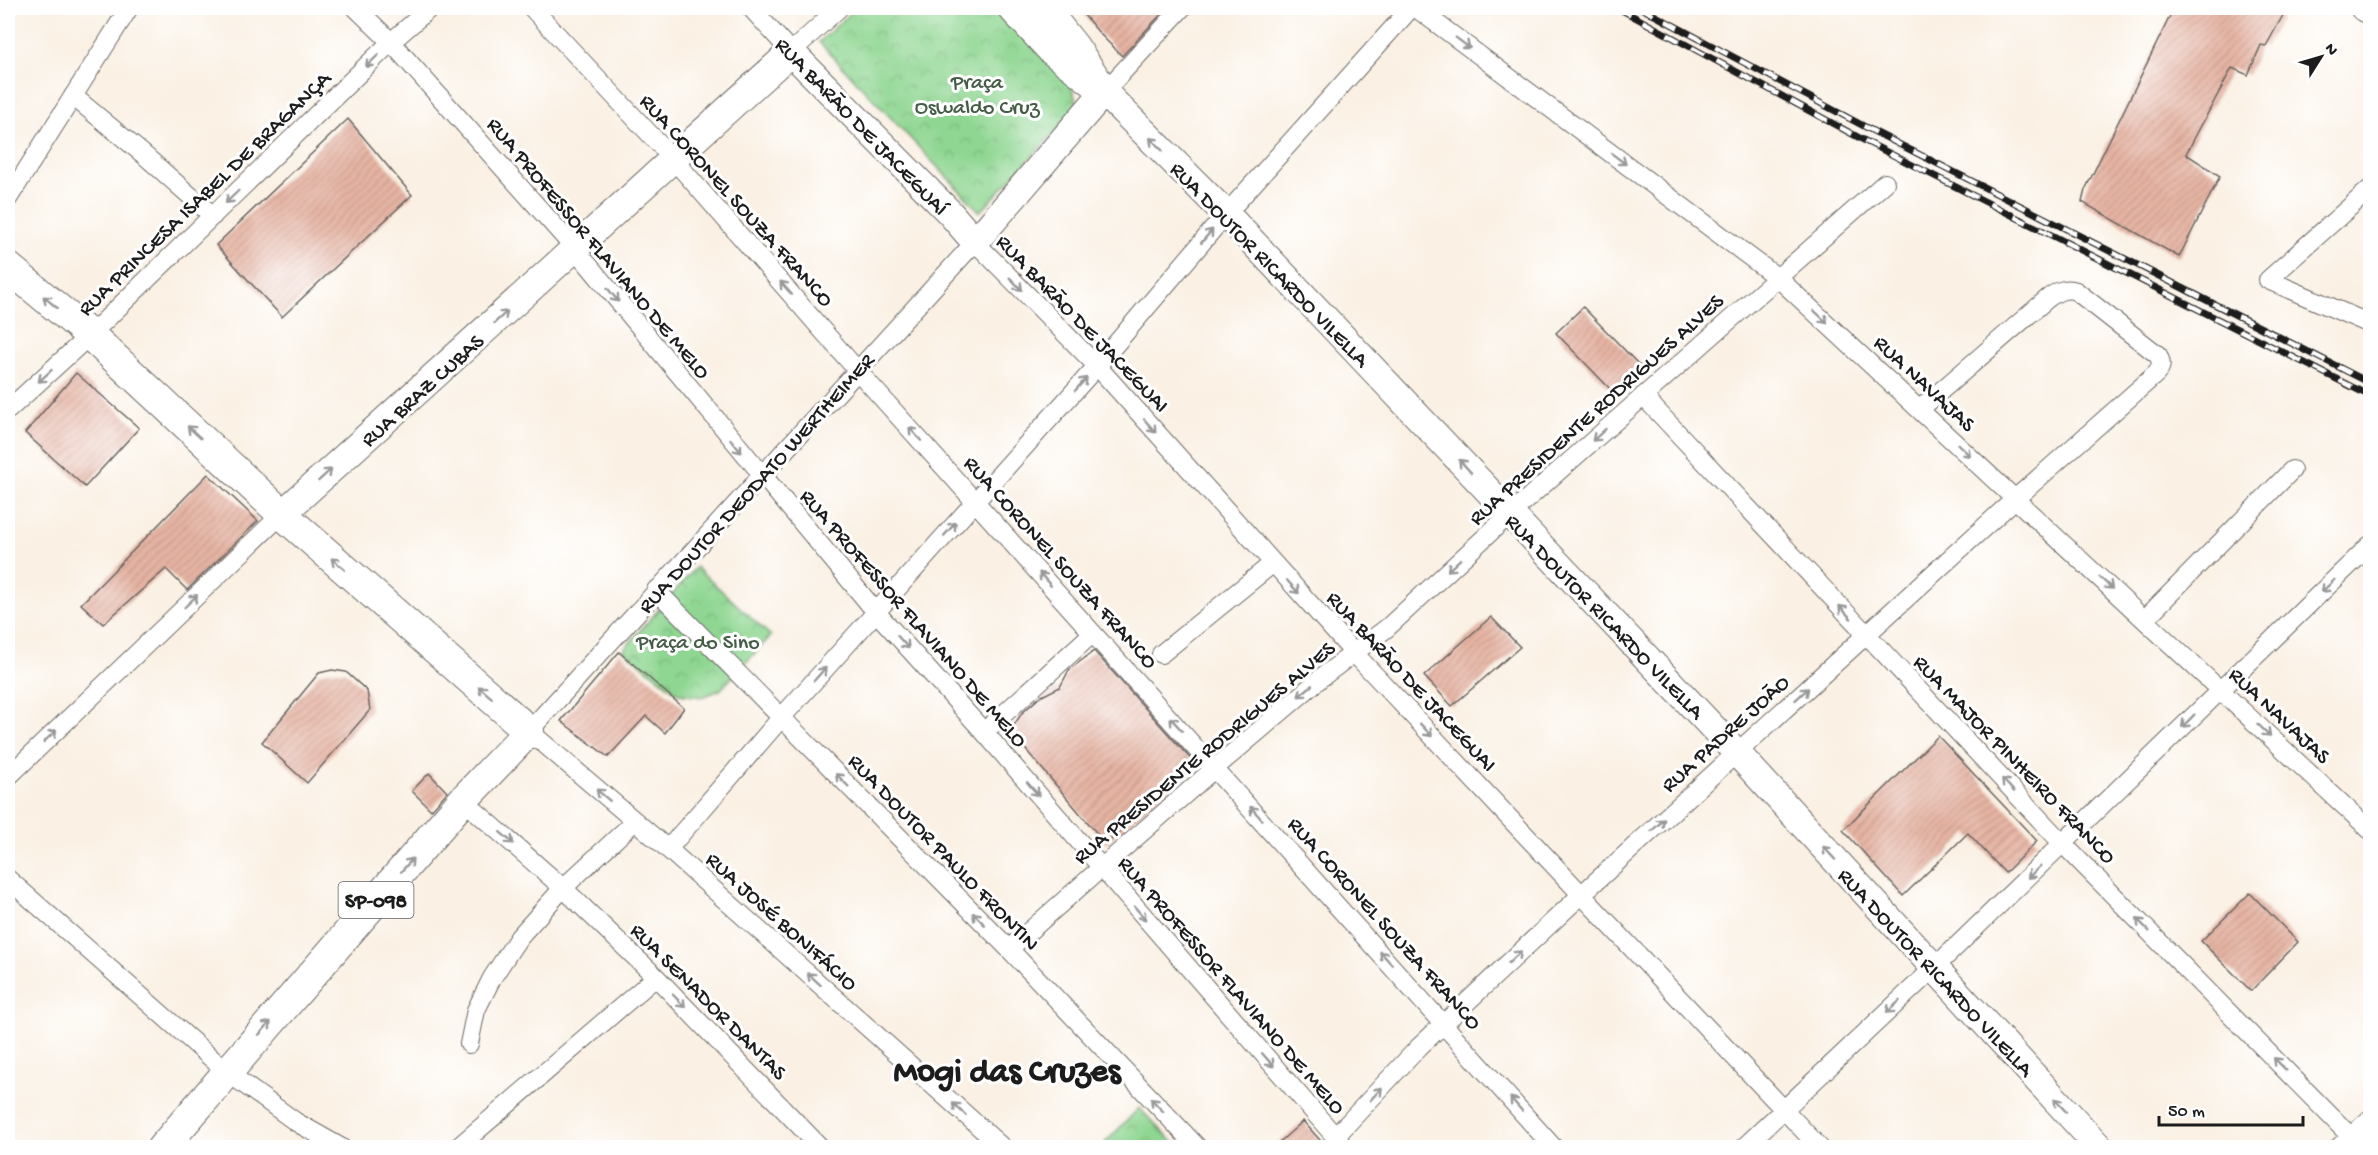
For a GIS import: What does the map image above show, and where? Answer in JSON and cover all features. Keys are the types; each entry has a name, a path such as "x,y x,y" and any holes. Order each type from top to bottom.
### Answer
{"main road":[{"path":"8,267 90,335 282,514 529,731"},
{"name":"RUA DOUTOR DEODATO WERTHEIMER","path":"162,1148 463,800 529,731"}],"street":[{"path":"8,199 129,8"},
{"name":"RUA PROFESSOR FLAVIANO DE MELO","path":"356,8 391,42 576,250 876,612 984,732 1340,1142"},
{"name":"RUA PRINCESA ISABEL DE BRAGANÇA","path":"8,410 90,335 391,42 430,8"},
{"name":"RUA CORONEL SOUZA FRANCO","path":"532,8 674,160 857,370 976,500 1554,1148"},
{"name":"RUA BARÃO DE JACEGUAÍ","path":"751,8 950,213 975,242"},
{"name":"RUA BRAZ CUBAS","path":"8,777 282,514 576,250 839,8"},
{"path":"1011,8 1051,51 1104,92"},
{"path":"1045,8 1076,47 1104,92"},
{"name":"RUA DOUTOR DEODATO WERTHEIMER","path":"529,731 975,242 1104,92 1182,8"},
{"path":"668,849 781,718 1097,366 1226,214 1411,8"},
{"name":"RUA NAVAJAS","path":"1416,8 1778,278 2370,830"},
{"path":"2364,8 2370,11"},
{"name":"RUA DOUTOR RICARDO VILELLA","path":"1104,92 1226,214 1737,753 2100,1148"},
{"path":"73,96 143,153 213,216"},
{"name":"RUA PRESIDENTE RODRIGUES ALVES","path":"1009,949 1322,677 1387,628 1510,514 1885,183"},
{"path":"2370,189 2268,280 2370,324"},
{"name":"RUA BARÃO DE JACEGUAI","path":"975,242 1097,366 1354,653 1820,1148"},
{"name":"RUA PADRE JOÃO","path":"1340,1142 1444,1023 2015,499 2156,374 2162,362 2158,355 2076,291 2069,289 2056,292 2047,299 1920,409"},
{"name":"RUA MAJOR PINHEIRO FRANCO","path":"1643,396 2063,844 2350,1144"},
{"path":"2145,620 2292,470"},
{"path":"1743,1148 2063,844 2370,545"},
{"path":"1161,654 1272,564"},
{"name":"RUA DOUTOR PAULO FRONTIN","path":"656,590 1009,949 1198,1148"},
{"path":"984,732 1093,633"},
{"name":"RUA JOSÉ BONIFÁCIO","path":"529,731 668,849 1003,1148"},
{"name":"RUA SENADOR DANTAS","path":"463,800 563,888 656,977 821,1148"},
{"path":"469,1044 476,1010 492,978 519,937 563,888 634,822"},
{"path":"8,879 227,1072 296,1122 342,1148"},
{"path":"458,1148 656,977"},
{"path":"2350,1144 2370,1119"}],"green space":[{"name":"Praça Oswaldo Cruz","path":"856,8 1009,8 1066,74 1079,106 980,212 819,42"},
{"name":"Praça do Sino","path":"696,567 771,636 720,690 702,697 679,694 623,650"},
{"path":"1139,1108 1178,1147 1101,1147"}],"building":[{"path":"1078,8 1167,8 1122,56"},
{"path":"2174,8 2287,8 2266,46 2261,45 2248,75 2232,68 2186,154 2220,176 2179,257 2082,202 2085,190"},
{"path":"348,119 412,195 282,317 216,245"},
{"path":"1583,307 1642,368 1616,395 1556,333"},
{"path":"76,373 139,428 85,487 25,433"},
{"path":"208,474 258,521 187,590 166,569 103,624 81,604"},
{"path":"1491,617 1520,647 1452,706 1424,676"},
{"path":"1094,651 1196,765 1106,844 1010,731 1022,713 1040,697 1060,687 1069,670"},
{"path":"619,652 684,708 665,733 646,716 608,757 561,721"},
{"path":"332,670 346,672 367,691 370,710 307,783 262,742 319,673"},
{"path":"1938,736 2037,841 2005,873 1968,833 1903,896 1843,830"},
{"path":"429,773 447,792 431,810 412,791"},
{"path":"2250,893 2298,942 2251,991 2201,941"},
{"path":"1303,1121 1327,1148 1273,1148"}],"railway":[{"path":"1618,8 1869,143 2370,396"},
{"path":"1641,8 1875,132 2370,383"}],"district":[{"name":"Mogi das Cruzes","path":"1007,1068"}]}
